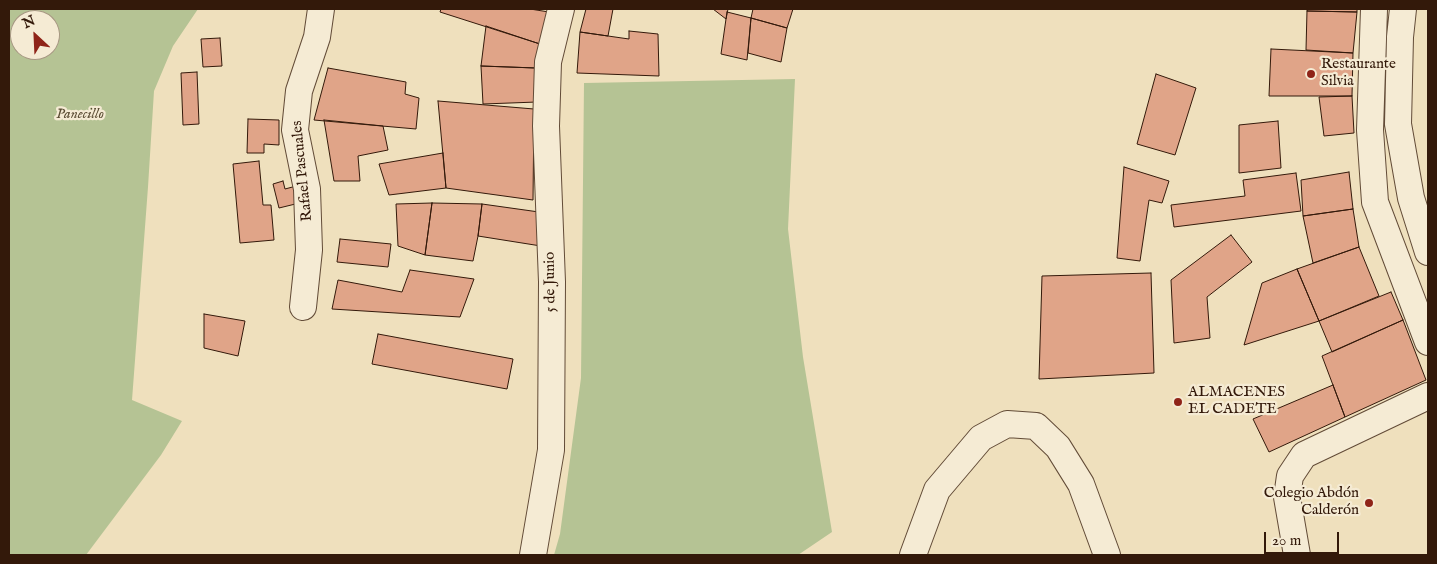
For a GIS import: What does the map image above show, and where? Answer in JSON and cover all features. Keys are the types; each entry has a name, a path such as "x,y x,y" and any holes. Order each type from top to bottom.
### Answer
{"street":[{"name":"Rafael Pascuales","path":"303,307 309,250 306,189 295,130 299,90 317,37 321,9"},
{"name":"5 de Junio","path":"533,555 551,450 552,282 546,126 548,62 561,9"},
{"path":"1374,9 1370,130 1375,202 1428,342"},
{"path":"1403,9 1400,38 1398,124 1411,198 1428,252"},
{"path":"1297,555 1287,497 1290,476 1304,455 1428,396"},
{"path":"913,555 937,490 982,438 1007,424 1036,426 1058,448 1081,484 1107,555"}],"green space":[{"name":"Panecillo","path":"9,9 198,9 173,46 154,91 132,400 182,421 161,455 86,555 9,555"},
{"path":"795,79 788,229 803,357 832,532 798,555 554,555 560,534 581,378 584,83"}],"building":[{"path":"441,9 530,9 549,12 540,44 440,12"},
{"path":"586,9 613,9 608,36 580,32"},
{"path":"713,9 728,9 726,19"},
{"path":"753,9 793,9 787,28 751,18"},
{"path":"1308,9 1357,9 1357,12 1307,11"},
{"path":"1307,11 1357,12 1353,53 1306,50"},
{"path":"727,12 751,18 747,60 721,54"},
{"path":"751,18 787,28 781,62 748,53"},
{"path":"486,26 540,44 536,68 481,66"},
{"path":"629,31 658,34 659,76 577,73 580,32 629,39"},
{"path":"220,38 222,66 203,67 201,39"},
{"name":"Restaurante Silvia","path":"1271,49 1353,53 1352,96 1269,96"},
{"path":"481,66 536,68 537,102 483,104"},
{"path":"328,68 406,82 405,94 419,98 416,129 314,120"},
{"path":"197,72 199,124 183,125 181,73"},
{"path":"1156,74 1196,88 1175,155 1137,144"},
{"path":"1352,96 1354,133 1324,136 1319,97"},
{"path":"438,101 534,109 533,200 446,188"},
{"path":"248,119 279,120 279,145 264,144 264,153 247,153"},
{"path":"324,120 383,126 388,150 358,156 360,181 334,181"},
{"path":"1278,121 1281,168 1239,173 1239,125"},
{"path":"443,153 446,188 389,195 379,164"},
{"path":"259,161 263,205 271,205 274,240 240,243 233,164"},
{"path":"1124,167 1169,181 1162,203 1149,200 1140,261 1117,258"},
{"path":"1349,172 1353,209 1303,216 1301,180"},
{"path":"1296,173 1301,211 1174,227 1171,205 1245,196 1243,180"},
{"path":"283,181 285,189 315,181 320,198 279,208 273,184"},
{"path":"432,203 425,255 398,246 396,204"},
{"path":"432,203 482,204 473,261 425,255"},
{"path":"482,204 539,212 541,246 478,236"},
{"path":"1353,209 1359,247 1313,263 1303,216"},
{"path":"1231,235 1252,262 1207,297 1210,338 1174,343 1171,280"},
{"path":"340,239 391,244 388,267 337,262"},
{"path":"1359,247 1379,296 1319,321 1297,269"},
{"path":"1297,269 1319,321 1244,345 1262,283"},
{"path":"410,270 474,279 460,317 332,309 338,280 402,292"},
{"path":"1151,273 1154,373 1039,379 1042,276"},
{"path":"1391,292 1403,320 1332,352 1319,321"},
{"path":"204,314 245,321 238,356 204,348"},
{"path":"1403,320 1426,380 1345,417 1322,356"},
{"path":"378,334 513,359 507,389 372,364"},
{"path":"1333,385 1345,417 1269,452 1253,419"}],"place":[{"name":"Restaurante Silvia","path":"1311,74"},
{"name":"ALMACENES EL CADETE","path":"1178,402"},
{"name":"Colegio Abdón Calderón","path":"1369,503"}]}
